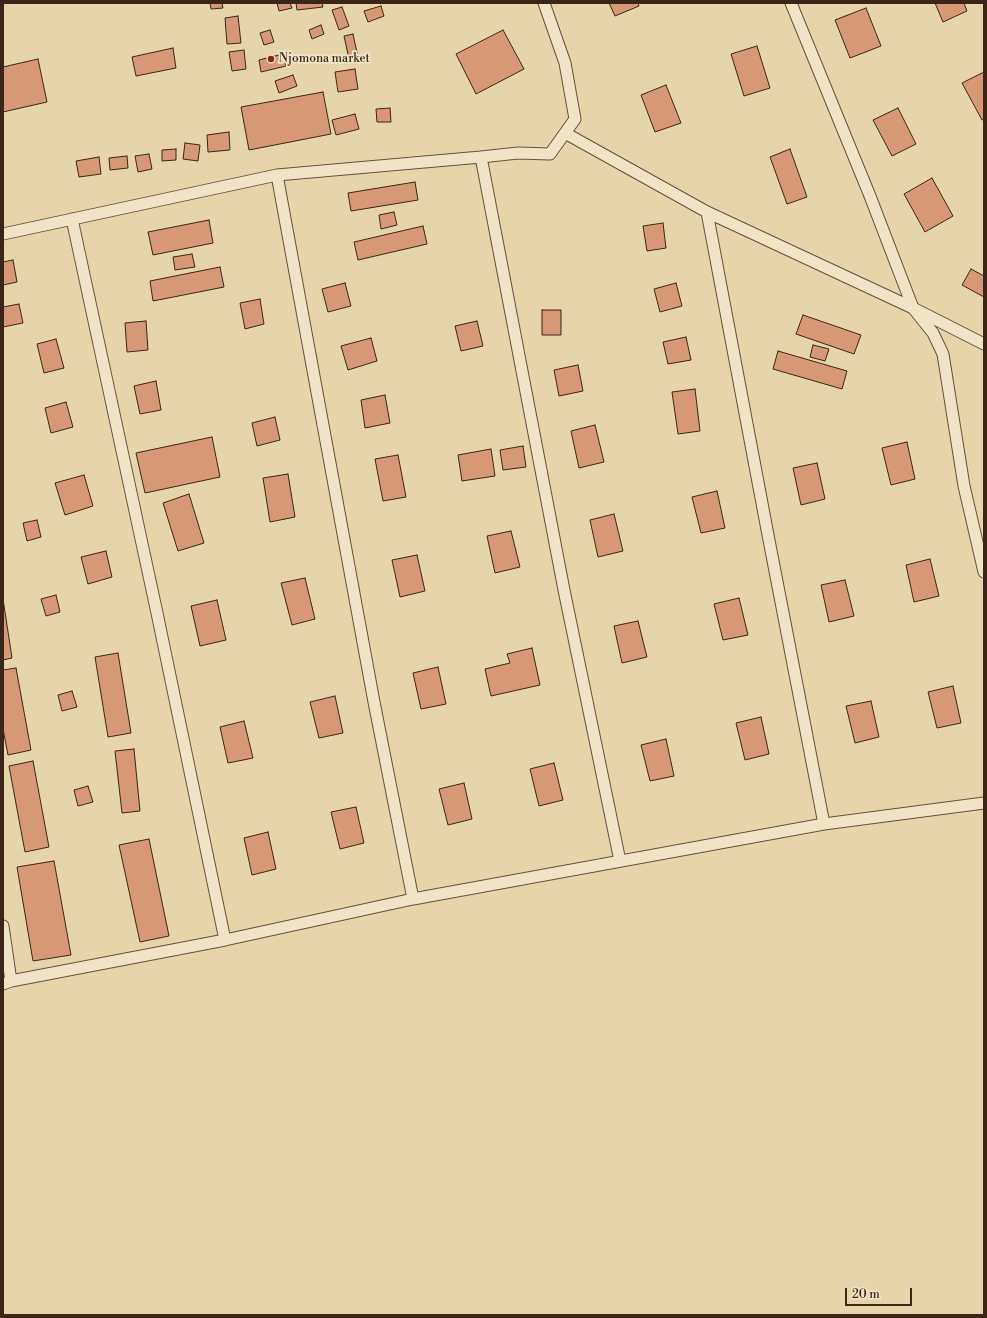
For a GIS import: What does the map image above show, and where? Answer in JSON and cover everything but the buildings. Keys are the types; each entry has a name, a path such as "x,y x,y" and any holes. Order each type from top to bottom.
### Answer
{"lane":[{"path":"3,234 277,175 481,157 518,152 550,154 575,119 565,63 544,3"},
{"path":"791,3 870,196 913,308 933,333 943,354 964,486 984,572"},
{"path":"565,133 707,212 913,308 984,344"},
{"path":"481,157 564,590 620,861"},
{"path":"277,175 373,694 413,899"},
{"path":"707,212 824,824"},
{"path":"72,219 225,940"},
{"path":"3,926 7,982 225,940 413,899 824,824 984,802"}],"place":[{"name":"Njomona market","path":"271,59"}]}
